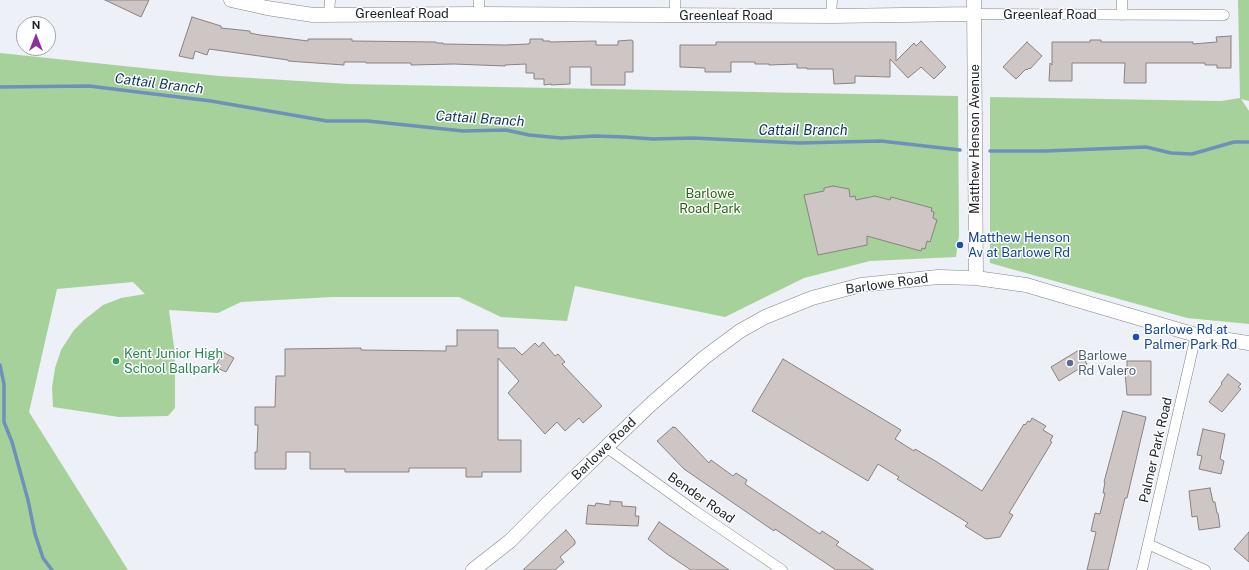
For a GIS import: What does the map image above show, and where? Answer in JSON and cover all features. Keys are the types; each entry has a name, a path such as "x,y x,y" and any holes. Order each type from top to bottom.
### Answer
{"street":[{"name":"Greenleaf Road","path":"230,0 266,8 313,15 330,7 479,14 831,16 974,14 1224,15"},
{"path":"479,0 479,14"},
{"path":"675,15 676,0"},
{"path":"831,16 832,0"},
{"name":"Matthew Henson Avenue","path":"974,0 976,278"},
{"path":"1122,0 1122,15"},
{"name":"Barlowe Road","path":"473,570 510,541 606,447 683,375 705,357 740,331 765,317 812,298 861,285 938,277 976,278 1026,285 1196,335 1249,343"},
{"name":"Palmer Park Road","path":"1142,570 1196,335"},
{"name":"Bender Road","path":"606,447 695,511 782,570"},
{"path":"1148,544 1205,570"}],"green space":[{"path":"1238,0 1249,0 1249,101 1241,99 1249,111 1249,324 1187,318 990,263 990,97 1221,101 1240,98"},
{"name":"Barlowe Road Park","path":"0,53 16,55 16,56 29,56 219,76 349,84 958,96 959,235 956,257 870,261 804,278 725,317 575,286 567,321 501,317 459,297 332,297 241,302 218,313 169,310 175,354 175,408 168,416 119,417 53,407 52,388 55,368 61,350 74,330 84,320 103,305 121,298 145,294 133,282 57,289 29,412 128,570 0,570"}],"building":[{"path":"105,0 149,0 141,17"},
{"path":"192,17 221,26 221,28 250,31 250,33 260,35 308,41 308,39 352,39 352,41 505,45 529,44 530,39 543,39 543,41 550,42 596,41 596,45 618,45 618,41 631,40 633,41 633,72 625,72 625,85 591,85 591,67 570,67 570,84 544,85 544,79 534,79 534,73 526,73 526,64 505,66 454,64 411,65 411,63 344,62 344,65 288,61 209,49 207,55 195,51 193,59 179,56"},
{"path":"1231,36 1231,68 1217,68 1217,65 1205,65 1205,63 1146,63 1146,83 1124,83 1125,63 1072,63 1072,81 1049,81 1050,63 1052,65 1052,42 1090,42 1090,40 1101,40 1101,42 1193,42 1193,44 1217,42 1216,37"},
{"path":"921,41 946,67 934,79 921,67 908,78 890,59 890,77 855,76 855,83 834,84 833,69 797,68 797,64 769,65 755,64 755,62 731,62 731,72 705,72 705,68 680,67 680,45 716,45 716,42 896,42 896,61 914,43 916,46"},
{"path":"1027,42 1042,56 1030,69 1026,69 1016,79 1003,67"},
{"path":"833,186 849,189 850,197 855,196 856,200 875,196 890,200 891,197 932,208 931,211 934,212 933,218 937,220 930,242 927,241 925,249 922,248 921,251 867,236 867,245 818,255 804,195 824,191 824,188"},
{"path":"457,330 498,330 498,348 515,348 522,355 535,343 539,347 543,342 555,356 558,354 565,362 562,364 602,406 583,423 579,418 565,431 557,422 545,434 508,393 519,381 498,358 498,440 521,440 521,472 482,472 482,477 466,477 466,468 409,468 409,472 345,472 345,469 310,469 310,452 286,452 286,469 255,469 258,425 255,425 255,407 275,407 276,376 285,376 285,349 361,348 361,350 446,351 446,346 457,346"},
{"path":"1079,350 1087,364 1059,381 1051,367"},
{"path":"223,352 234,358 226,372 215,367"},
{"path":"783,359 901,430 895,439 914,451 915,449 937,462 982,491 1024,424 1025,425 1028,421 1030,422 1032,418 1046,426 1043,430 1053,436 1050,441 1052,442 1009,513 1013,515 1000,537 986,539 965,526 968,523 897,479 899,477 878,464 868,481 752,411"},
{"path":"1127,361 1151,361 1151,395 1127,395 1125,372 1127,372"},
{"path":"1228,374 1241,384 1238,387 1241,389 1222,412 1209,402"},
{"path":"1123,411 1146,417 1108,570 1087,570 1096,532 1091,531 1095,513 1100,514 1105,493 1103,493 1104,482"},
{"path":"673,427 675,427 709,463 711,460 733,476 736,473 747,480 745,484 820,534 822,531 839,542 836,545 874,570 836,570 775,529 774,531 684,469 657,441"},
{"path":"1203,429 1225,434 1220,459 1224,461 1221,474 1199,469 1202,456 1197,455"},
{"path":"1210,488 1213,502 1215,502 1218,513 1220,527 1199,530 1197,516 1192,517 1189,491"},
{"path":"610,501 622,502 622,506 636,507 635,516 639,516 638,526 586,524 588,505 595,506 596,503 610,505"},
{"path":"659,522 729,570 691,570 667,554 648,539"},
{"path":"566,530 575,541 575,544 560,557 564,562 555,570 523,570"},
{"path":"1249,532 1249,562 1234,549"}],"waterway":[{"name":"Cattail Branch","path":"0,87 89,86 211,101 327,121 368,121 463,131 506,130 529,135 561,138 595,136 653,139 693,138 799,143 881,141 960,150"},
{"name":"Cattail Branch","path":"990,151 1045,151 1146,147 1171,153 1192,154 1234,142 1249,142"},
{"path":"0,365 4,384 4,422 12,442 28,500 35,534 43,558 52,570"}],"place":[{"name":"Matthew Henson Av at Barlowe Rd","path":"960,245"},
{"name":"Barlowe Rd at Palmer Park Rd","path":"1136,337"},
{"name":"Kent Junior High School Ballpark","path":"116,361"},
{"name":"Barlowe Rd Valero","path":"1070,363"}]}
